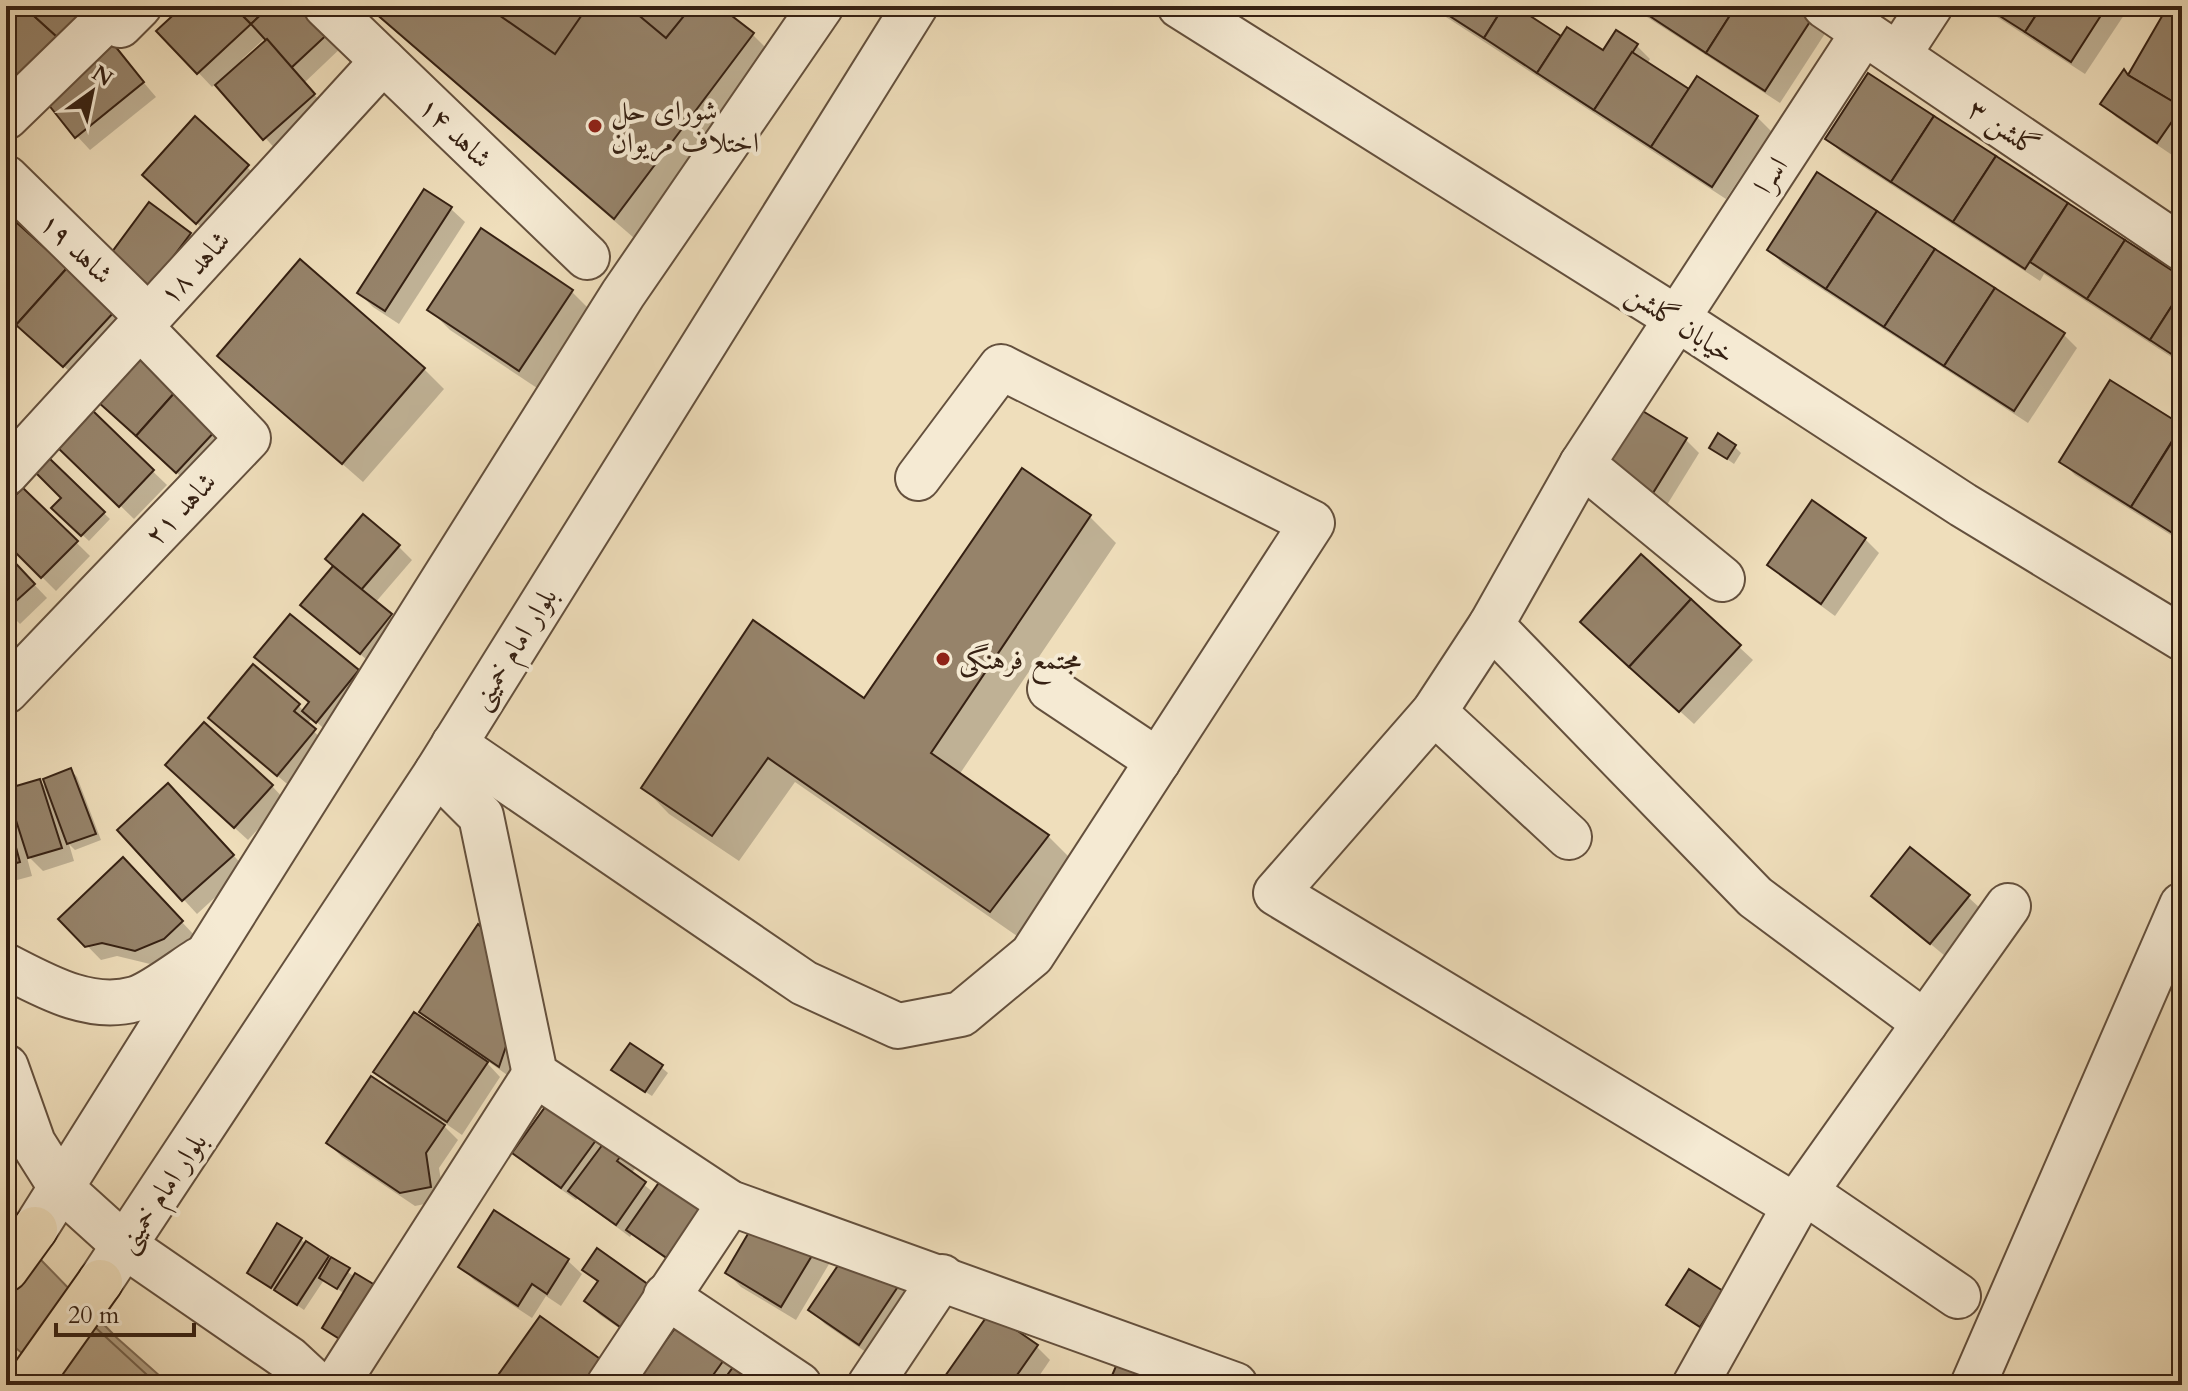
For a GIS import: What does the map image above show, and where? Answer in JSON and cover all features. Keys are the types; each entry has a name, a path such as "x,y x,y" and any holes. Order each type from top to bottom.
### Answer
{"main road":[{"path":"6,1269 35,1229"},
{"path":"27,1385 100,1282"}],"street":[{"path":"6,117 109,17 120,25 139,6"},
{"name":"شاهد ۱۴","path":"326,6 587,257"},
{"path":"35,1229 623,294 821,6"},
{"name":"بلوار امام خمینی","path":"100,1282 445,758 915,6"},
{"name":"گلشن ۳","path":"1825,6 2182,248"},
{"name":"اسرا","path":"1800,1199 1276,893 1434,712 1491,625 1582,464 1676,318 1881,44 1930,6"},
{"name":"خیابان گلشن","path":"1206,13 1963,505 2182,638"},
{"name":"شاهد ۱۸","path":"6,473 383,61"},
{"name":"شاهد ۱۹","path":"6,178 144,322"},
{"name":"شاهد ۲۱","path":"6,691 248,438 144,322"},
{"path":"445,758 804,983 898,1026 961,1014 1032,955 1312,523 1001,367 918,478"},
{"path":"1582,464 1722,579"},
{"path":"1491,625 1755,897 1925,1023"},
{"path":"1050,689 1158,761"},
{"path":"1434,712 1569,837"},
{"path":"336,1385 535,1074 481,816 445,758"},
{"path":"1975,1381 2182,905"},
{"path":"1695,1385 1800,1199 2008,906"},
{"path":"6,966 53,990 97,1002 136,999 208,955"},
{"path":"6,1067 33,1143 62,1189 125,1246 289,1359 317,1385"},
{"path":"535,1074 730,1203 1235,1385"},
{"path":"1800,1199 1958,1296"},
{"path":"609,1385 730,1203"},
{"path":"870,1385 942,1277"},
{"path":"666,1296 799,1385"}],"water":[{"path":"6,1224 117,1338 170,1385 61,1385 6,1340"}],"building":[{"path":"6,6 23,6 66,45 6,91"},
{"path":"23,6 102,6 66,45"},
{"path":"183,6 233,6 251,24 197,74 156,31"},
{"path":"233,6 270,6 251,24"},
{"path":"270,6 313,6 334,28 291,68 251,24"},
{"name":"شورای حل اختلاف مریوان","path":"367,6 719,6 754,33 614,219"},
{"path":"486,6 588,6 555,54"},
{"path":"631,6 682,6 688,11 666,38"},
{"path":"1434,6 1504,6 1484,38"},
{"path":"1504,6 1515,6 1561,36 1537,73 1484,38"},
{"path":"1634,6 1654,6 1648,15"},
{"path":"1654,6 1736,6 1706,53 1648,15"},
{"path":"1736,6 1797,6 1813,17 1765,91 1706,53"},
{"path":"1984,6 2042,6 2025,32"},
{"path":"2042,6 2107,6 2071,62 2025,32"},
{"path":"2165,11 2182,20 2182,107 2128,75"},
{"path":"1567,27 1603,50 1616,30 1638,44 1594,110 1537,73"},
{"path":"267,39 315,94 263,140 215,85"},
{"path":"111,41 144,82 75,138 44,99"},
{"path":"1632,52 1689,89 1651,147 1594,110"},
{"path":"2124,69 2128,75 2182,107 2157,143 2100,104"},
{"path":"1868,73 1934,116 1891,182 1825,139"},
{"path":"1697,76 1758,116 1712,187 1651,147"},
{"path":"195,116 249,165 196,224 142,175"},
{"path":"1934,116 1996,156 1953,222 1891,182"},
{"path":"1996,156 2068,203 2025,269 1953,222"},
{"path":"1817,172 1877,211 1826,289 1767,250"},
{"path":"424,189 452,207 385,311 357,293"},
{"path":"149,202 191,233 147,292 106,260"},
{"path":"2068,203 2125,240 2087,299 2030,262"},
{"path":"1877,211 1935,249 1884,327 1826,289"},
{"path":"6,213 67,268 16,325 6,316"},
{"path":"481,228 573,290 519,371 427,310"},
{"path":"2125,240 2182,277 2182,290 2150,340 2087,299"},
{"path":"1935,249 1995,288 1944,366 1884,327"},
{"path":"300,259 425,368 342,464 217,356"},
{"path":"67,268 115,311 63,367 16,325"},
{"path":"1995,288 2065,333 2014,411 1944,366"},
{"path":"2182,290 2182,361 2150,340"},
{"path":"140,357 177,390 136,436 98,402"},
{"path":"2110,380 2182,425 2131,507 2059,462"},
{"path":"177,390 218,428 176,473 136,436"},
{"path":"92,410 154,470 119,507 56,446"},
{"path":"1641,410 1687,438 1648,501 1603,473"},
{"path":"2182,426 2182,539 2131,507"},
{"path":"1718,433 1736,445 1727,459 1709,448"},
{"path":"48,457 105,512 81,536 51,508 61,498 34,471"},
{"name":"مجتمع فرهنگی","path":"1022,468 1091,515 931,753 1049,835 990,912 768,758 712,836 641,788 753,620 864,698"},
{"path":"23,488 78,541 41,578 6,543 6,504"},
{"path":"1812,500 1866,538 1821,604 1767,565"},
{"path":"363,514 400,545 361,590 325,559"},
{"path":"6,553 35,584 6,610"},
{"path":"1641,554 1691,599 1629,667 1580,622"},
{"path":"333,566 392,614 360,654 300,605"},
{"path":"1691,599 1741,645 1679,712 1629,667"},
{"path":"290,614 359,670 316,723 302,711 309,702 254,657"},
{"path":"253,664 300,704 294,711 316,729 277,776 208,718"},
{"path":"204,722 273,785 234,828 165,765"},
{"path":"71,768 96,834 67,844 43,779"},
{"path":"40,779 62,848 28,858 6,789"},
{"path":"168,783 234,855 182,901 117,830"},
{"path":"6,811 20,862 6,866"},
{"path":"1910,847 1970,895 1930,944 1871,896"},
{"path":"123,857 183,921 164,939 135,951 102,943 85,947 58,919"},
{"path":"478,924 505,950 516,1017 499,1067 419,1012"},
{"path":"414,1012 488,1062 447,1122 373,1072"},
{"path":"630,1043 663,1065 645,1092 611,1070"},
{"path":"371,1076 445,1125 426,1153 431,1187 400,1193 326,1143"},
{"path":"553,1096 602,1132 561,1188 512,1153"},
{"path":"609,1136 627,1148 617,1161 646,1182 616,1225 568,1191"},
{"path":"667,1171 713,1202 671,1261 626,1230"},
{"path":"494,1210 569,1259 547,1294 532,1284 518,1306 458,1267"},
{"path":"759,1215 816,1249 781,1307 725,1273"},
{"path":"277,1223 302,1238 271,1288 247,1273"},
{"path":"306,1241 329,1256 297,1305 274,1290"},
{"path":"597,1248 656,1290 627,1332 584,1301 598,1281 582,1270"},
{"path":"849,1249 901,1282 859,1345 808,1310"},
{"path":"331,1257 350,1268 337,1289 319,1278"},
{"path":"1689,1269 1723,1291 1700,1327 1666,1305"},
{"path":"355,1273 380,1288 346,1343 322,1328"},
{"path":"990,1312 1038,1345 1010,1385 952,1385 943,1379"},
{"path":"540,1316 610,1366 597,1385 491,1385"},
{"path":"679,1323 726,1357 706,1385 647,1385 638,1378"},
{"path":"1122,1352 1177,1385 1108,1385"},
{"path":"739,1359 776,1385 720,1385"},
{"path":"921,1377 932,1385 915,1385"}],"place":[{"name":"شورای حل اختلاف مریوان","path":"595,126"},
{"name":"مجتمع فرهنگی","path":"943,659"}]}
